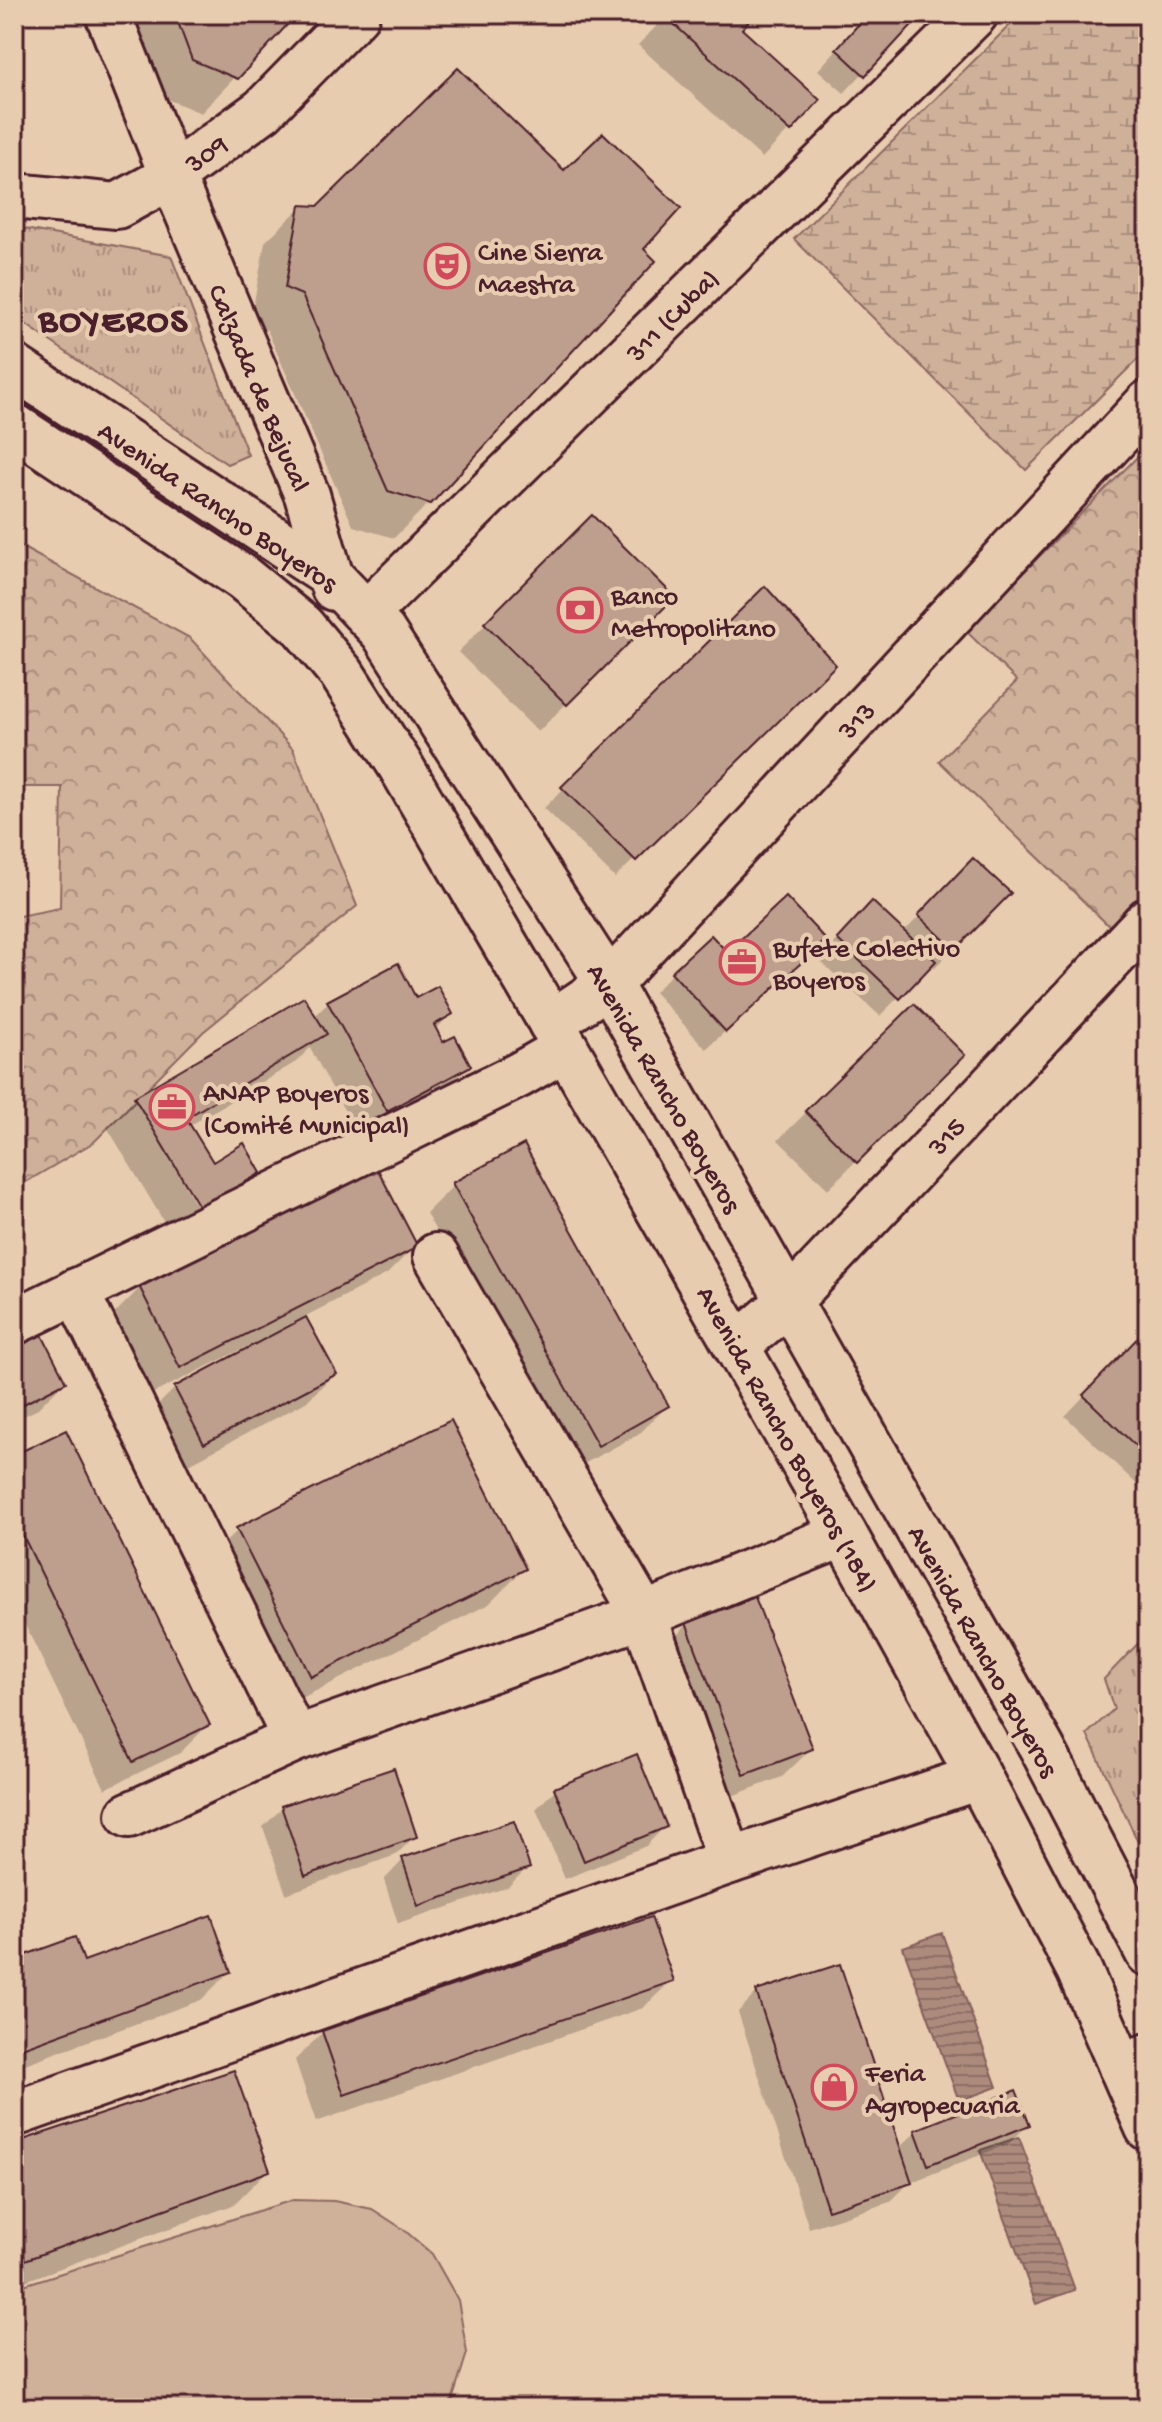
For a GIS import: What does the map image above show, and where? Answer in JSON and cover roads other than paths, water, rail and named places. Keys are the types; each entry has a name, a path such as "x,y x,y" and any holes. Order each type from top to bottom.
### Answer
{"main road":[{"name":"Calzada de Bejucal","path":"108,14 172,176 307,495 329,575 400,765"},
{"name":"309","path":"14,196 117,206 172,176 263,110 357,14"},
{"name":"311 (Cuba)","path":"367,613 975,14"},
{"name":"Avenida Rancho Boyeros","path":"14,367 329,575 367,613 414,677 609,984 1042,1748 1148,1953"},
{"name":"313","path":"14,1322 519,1075 609,984 1148,403"},
{"name":"Avenida Rancho Boyeros","path":"14,426 243,578 302,626 342,674 400,765"},
{"name":"Avenida Rancho Boyeros (184)","path":"400,765 738,1345 979,1777 1079,1970 1134,2061 1148,2128"},
{"name":"315","path":"738,1345 788,1302 1148,920"},
{"path":"436,1256 644,1615 730,1861"},
{"path":"76,1291 295,1739"},
{"path":"129,1815 295,1739 644,1615 844,1534"},
{"path":"14,2114 730,1861 979,1777"}],"place":[{"name":"Cine Sierra Maestra","path":"447,266"},
{"name":"Banco Metropolitano","path":"580,610"},
{"name":"Bufete Colectivo Boyeros","path":"742,962"},
{"name":"ANAP Boyeros (Comité Municipal)","path":"172,1107"},
{"name":"Feria Agropecuaria","path":"834,2087"}],"district":[{"name":"BOYEROS","path":"114,317"}]}
